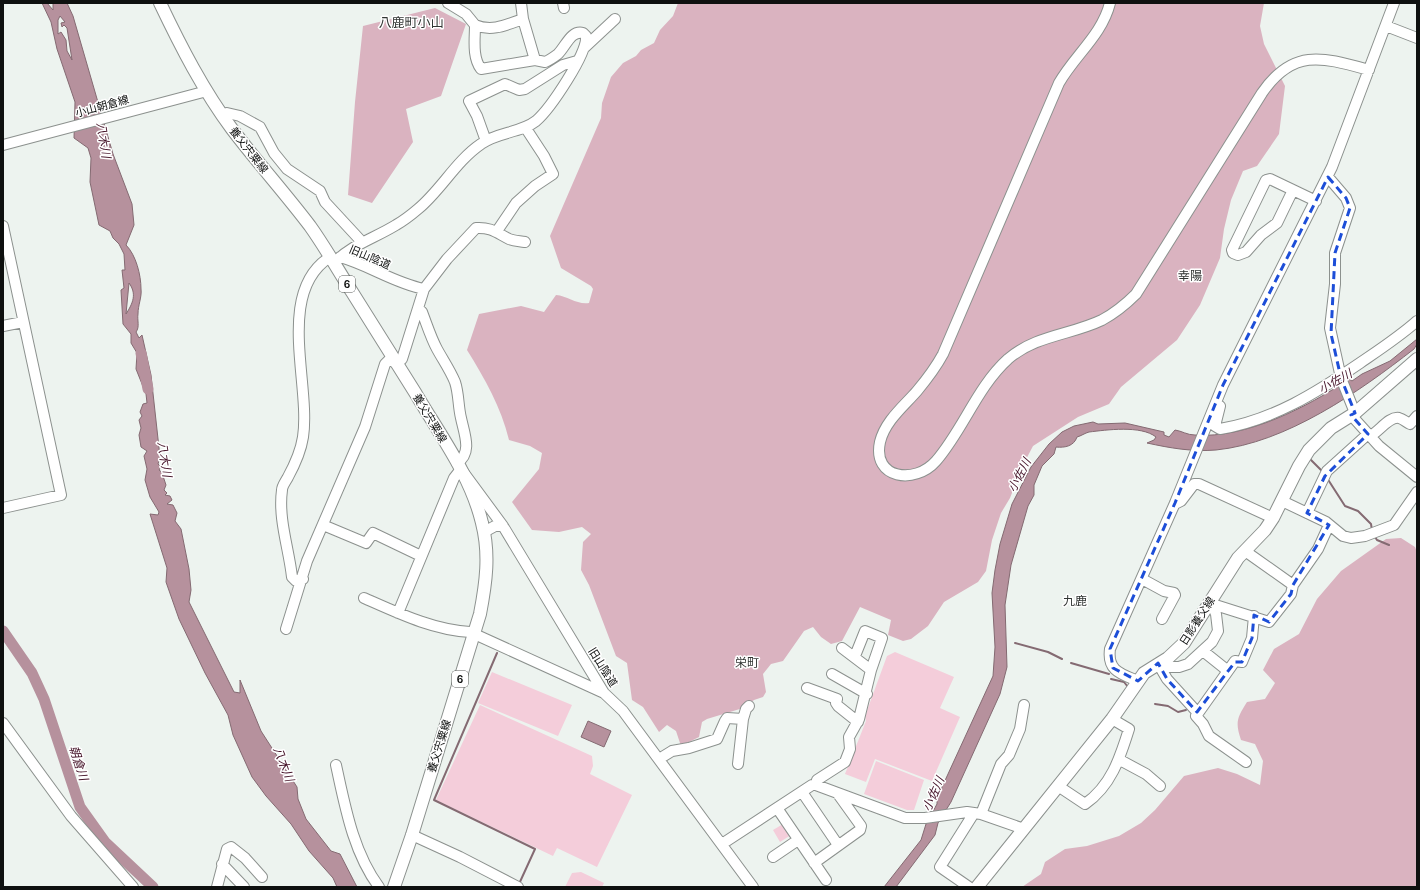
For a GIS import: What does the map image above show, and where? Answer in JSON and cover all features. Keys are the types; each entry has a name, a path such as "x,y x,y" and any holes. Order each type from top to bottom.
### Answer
{"main road":[{"name":"養父宍粟線","path":"160,3 183,52 223,116 252,156 304,218 335,259 459,466 474,497 484,532 488,565 485,587 474,634 412,835 394,887"},
{"name":"日影養父線","path":"977,887 1112,718 1144,673 1159,666 1178,651 1211,604 1245,551 1265,530 1273,518 1298,466 1309,450 1331,428 1353,414 1417,360"}],"street":[{"path":"448,3 466,14 475,25 485,29 499,27 523,19"},
{"path":"520,3 535,60"},
{"path":"1110,3 1103,23 1096,34 1067,68 1059,83 943,354 928,378 889,423 884,433 879,450 880,458 884,465 896,474 905,477 921,473 936,460 994,375 1013,355 1036,342 1102,320 1120,308 1136,294 1262,93 1276,75 1297,62 1314,58 1332,60 1369,70"},
{"path":"1138,681 1113,668 1109,656 1110,648 1176,503 1223,385 1328,177 1394,3"},
{"path":"362,242 396,225 419,208 480,144 498,135 525,127 536,121 553,101 585,47 615,19"},
{"path":"475,25 474,46 477,64 481,69 535,60 545,62 554,57 573,35 579,32 586,36 585,47"},
{"path":"1386,26 1417,38"},
{"path":"486,141 477,116 469,101 504,84 519,90 525,89 563,65 577,61"},
{"name":"小山朝倉線","path":"3,145 207,91"},
{"name":"旧山陰道","path":"223,116 227,114 240,116 260,127 274,153 287,169 320,191 325,202 362,242 335,259"},
{"path":"497,231 516,202 535,186 553,174 544,156 525,127"},
{"path":"1328,177 1346,198 1350,208 1335,253 1335,284 1330,328 1341,378 1353,414 1369,435 1379,446 1417,477"},
{"path":"1293,190 1277,223 1261,235 1246,252 1238,255 1233,253 1232,250 1266,180 1270,179 1293,190 1316,201"},
{"path":"3,226 61,495 3,508"},
{"path":"286,629 303,579 307,561 365,427 385,364 389,360 397,363 402,359 424,289 447,259 476,228 486,227 497,231 510,239 525,242"},
{"path":"303,579 296,581 292,577 282,515 282,489 303,438 302,374 298,335 301,308 308,280 335,259"},
{"name":"旧山陰道","path":"335,259 354,261 405,285 424,289"},
{"path":"398,613 466,452 466,439 460,414 459,394 454,381 436,348 422,312 418,308"},
{"path":"3,326 24,322"},
{"path":"1216,402 1220,404 1216,428 1220,429 1241,426 1286,409 1312,396 1341,378 1417,322"},
{"path":"1307,512 1327,472 1369,435 1376,434 1392,419 1401,418 1410,424 1417,416"},
{"name":"旧山陰道","path":"459,466 503,526 604,693 623,711 753,887"},
{"path":"1176,503 1181,501 1194,484 1199,484 1273,518"},
{"path":"1282,501 1307,512 1329,525 1343,536 1351,538 1365,536 1388,528 1397,523 1417,492"},
{"path":"323,524 366,543 373,533 421,556"},
{"path":"1211,604 1254,616 1269,622 1273,619 1290,594 1293,585 1318,549 1329,525"},
{"path":"484,532 495,526 503,526"},
{"path":"1245,551 1293,585"},
{"path":"1142,578 1164,591 1174,593 1175,595 1162,619"},
{"path":"364,598 398,613 453,631 470,632 604,693"},
{"path":"1197,712 1167,679 1159,666 1185,665 1212,642 1218,630 1216,614 1211,604"},
{"path":"1246,762 1209,736 1203,724 1196,716 1197,712 1235,661 1242,662 1250,647 1254,616"},
{"path":"722,844 802,792 816,785 817,780 845,762 850,749 849,737 858,722 867,694 871,670 882,638 865,631 855,656"},
{"path":"842,648 855,656 871,670"},
{"path":"1203,651 1228,671"},
{"path":"832,674 867,694"},
{"path":"807,688 837,699 836,703 838,706 858,722"},
{"path":"969,887 939,870 978,814 1001,764 1009,755 1020,729 1024,705"},
{"path":"738,764 744,719 746,709 749,706"},
{"path":"659,759 672,751 684,750 717,739 727,718 744,719"},
{"path":"1058,786 1085,804 1110,777 1120,760 1129,729 1112,718"},
{"path":"3,723 71,816 133,887"},
{"path":"1120,760 1146,774 1160,786"},
{"path":"336,765 346,812 358,847 372,878 379,887"},
{"path":"816,785 896,816 906,818 925,818 952,814 978,814 1024,830"},
{"path":"802,792 838,845"},
{"path":"814,863 860,830 861,826 838,794"},
{"path":"777,808 826,880"},
{"path":"412,835 518,887"},
{"path":"773,857 798,840"},
{"path":"217,887 227,848 231,847 244,858 262,878"},
{"path":"222,864 244,887"}],"highlighted area":[{"path":"1328,177 1346,198 1350,208 1335,253 1331,334 1341,378 1355,413 1351,415 1368,434 1325,476 1307,513 1329,525 1293,585 1291,594 1269,622 1254,615 1252,638 1242,662 1235,662 1197,712 1167,679 1158,663 1138,681 1113,668 1110,649 1175,503 1223,385"}],"shaded area":[{"path":"678,3 1264,3 1260,26 1264,44 1285,86 1279,134 1257,166 1243,171 1231,200 1224,229 1220,258 1200,305 1177,340 1121,387 1109,404 1078,417 1033,446 1022,467 1010,498 1001,513 992,540 986,571 978,582 944,602 928,626 911,639 903,641 888,635 891,620 860,607 842,641 831,644 821,637 813,627 804,631 783,661 771,664 763,674 766,692 763,697 754,700 743,708 707,719 702,722 699,737 681,746 676,731 667,725 659,732 643,707 632,700 627,663 616,656 589,585 581,570 583,542 591,534 582,527 559,532 532,530 512,502 539,469 542,453 530,446 509,440 502,416 492,394 467,350 479,314 521,306 544,312 556,295 580,303 589,303 593,289 591,286 561,268 550,236 601,118 602,103 611,77 623,63 654,43 660,30 673,16"},
{"path":"435,8 466,24 441,96 406,109 413,142 372,203 348,195 355,102 363,26"},
{"path":"1401,538 1415,547 1417,552 1417,887 1022,887 1041,874 1045,862 1065,849 1087,846 1119,836 1141,823 1155,810 1184,776 1218,768 1237,774 1260,785 1263,761 1255,744 1241,740 1238,729 1238,720 1247,702 1265,699 1275,683 1263,670 1274,649 1299,634 1317,599 1341,571 1386,539"},
{"path":"895,652 954,677 940,708 960,717 932,781 875,759 866,782 845,774 866,721 865,716 887,656"},
{"path":"492,672 572,705 558,736 478,703"},
{"path":"480,705 592,756 593,766 590,774 632,795 597,867 557,848 553,856 436,800"},
{"path":"876,761 924,780 914,810 907,810 864,794"},
{"path":"783,824 791,835 780,842 773,830"},
{"path":"581,872 604,883 602,887 565,887 572,873"}],"water":[{"path":"42,3 47,3 53,10 53,3 67,3 73,16 113,154 132,204 134,225 126,245 133,254 141,284 138,326 136,332 139,338 142,335 151,375 160,457 158,464 161,467 159,470 164,474 163,476 166,485 164,490 167,493 165,495 170,496 172,500 167,504 173,505 177,513 175,521 181,529 189,569 191,590 189,602 234,692 240,693 240,680 261,731 297,787 298,799 306,819 331,851 340,854 357,887 337,887 333,878 309,851 291,824 266,796 252,777 233,735 228,715 205,673 179,619 166,582 167,568 150,514 158,515 159,512 150,497 145,480 147,469 144,456 147,451 141,447 139,435 141,428 139,420 142,416 140,412 143,404 147,403 146,394 136,369 137,353 131,343 131,334 123,324 121,290 124,288 122,270 125,270 124,254 110,231 99,225 90,182 91,158 88,148 74,138 75,102 57,49 51,22","holes":["60,16 65,22 61,23 62,27 64,25 67,28 72,60 67,51 66,40 61,32 58,34 58,20","129,283 133,291 133,298 131,306 126,314"]},
{"path":"1417,339 1417,344 1414,349 1346,398 1321,413 1269,437 1242,445 1216,450 1198,450 1181,449 1147,443 1154,440 1156,437 1150,433 1142,431 1123,429 1089,432 1077,437 1076,440 1069,446 1056,447 1054,454 1042,466 1034,485 1034,495 1028,506 1011,565 1005,605 1007,667 1000,694 951,802 938,823 935,835 896,887 884,887 921,840 926,824 937,804 937,798 993,676 995,647 992,593 1000,544 1012,504 1031,467 1049,444 1062,432 1074,426 1093,422 1098,424 1125,423 1164,432 1164,435 1169,437 1175,430 1192,435 1214,435 1234,432 1275,419 1315,400 1349,379 1352,381 1362,374 1390,361"},
{"path":"588,721 611,731 604,747 581,737"}],"waterway":[{"name":"八木川","path":"141,353 148,389"},
{"path":"1310,459 1323,472"},
{"path":"1327,478 1345,506 1358,511 1371,524 1372,530"},
{"path":"1375,537 1377,540 1389,545"},
{"name":"朝倉川","path":"3,631 32,673 44,699 80,807 105,842 153,887"},
{"path":"1015,643 1048,652 1062,659"},
{"path":"497,653 434,800 535,849 519,884"},
{"path":"1071,663 1109,674"},
{"path":"1111,679 1124,682 1128,687"},
{"path":"1155,704 1168,706 1178,712 1186,710"}],"district":[{"name":"八鹿町小山","path":"411,22"},
{"name":"幸陽","path":"1190,275"},
{"name":"九鹿","path":"1075,600"},
{"name":"栄町","path":"747,662"}],"water label":[{"name":"小佐川","path":"1335,381"},
{"name":"小佐川","path":"1019,475"},
{"name":"小佐川","path":"933,794"}]}
